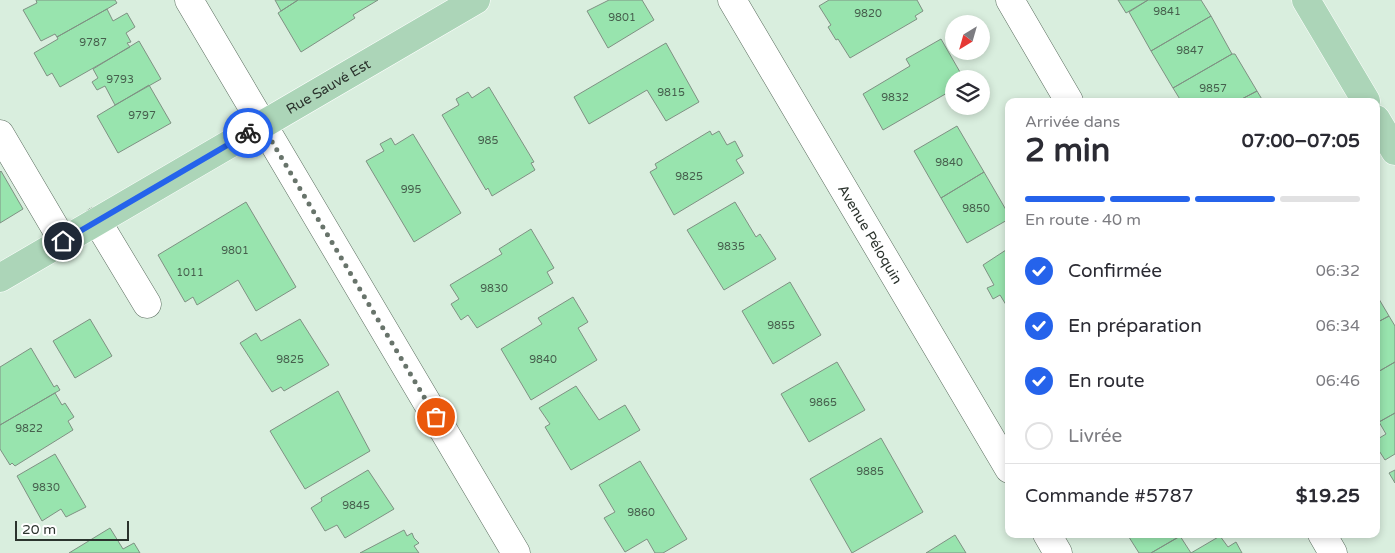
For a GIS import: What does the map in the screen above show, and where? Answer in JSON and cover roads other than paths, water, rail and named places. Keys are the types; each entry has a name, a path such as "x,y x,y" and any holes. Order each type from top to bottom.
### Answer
{"main road":[{"path":"1306,0 1364,98"},
{"name":"Rue Sauvé Est","path":"0,278 262,125 466,2"},
{"path":"1380,126 1395,151"}],"street":[{"path":"189,0 516,553"},
{"name":"Avenue Péloquin","path":"732,0 1005,462"},
{"path":"1010,0 1067,98"},
{"path":"0,134 63,241"},
{"path":"97,221 147,304"},
{"path":"1049,538 1058,553"},
{"path":"1324,538 1333,553"}]}
